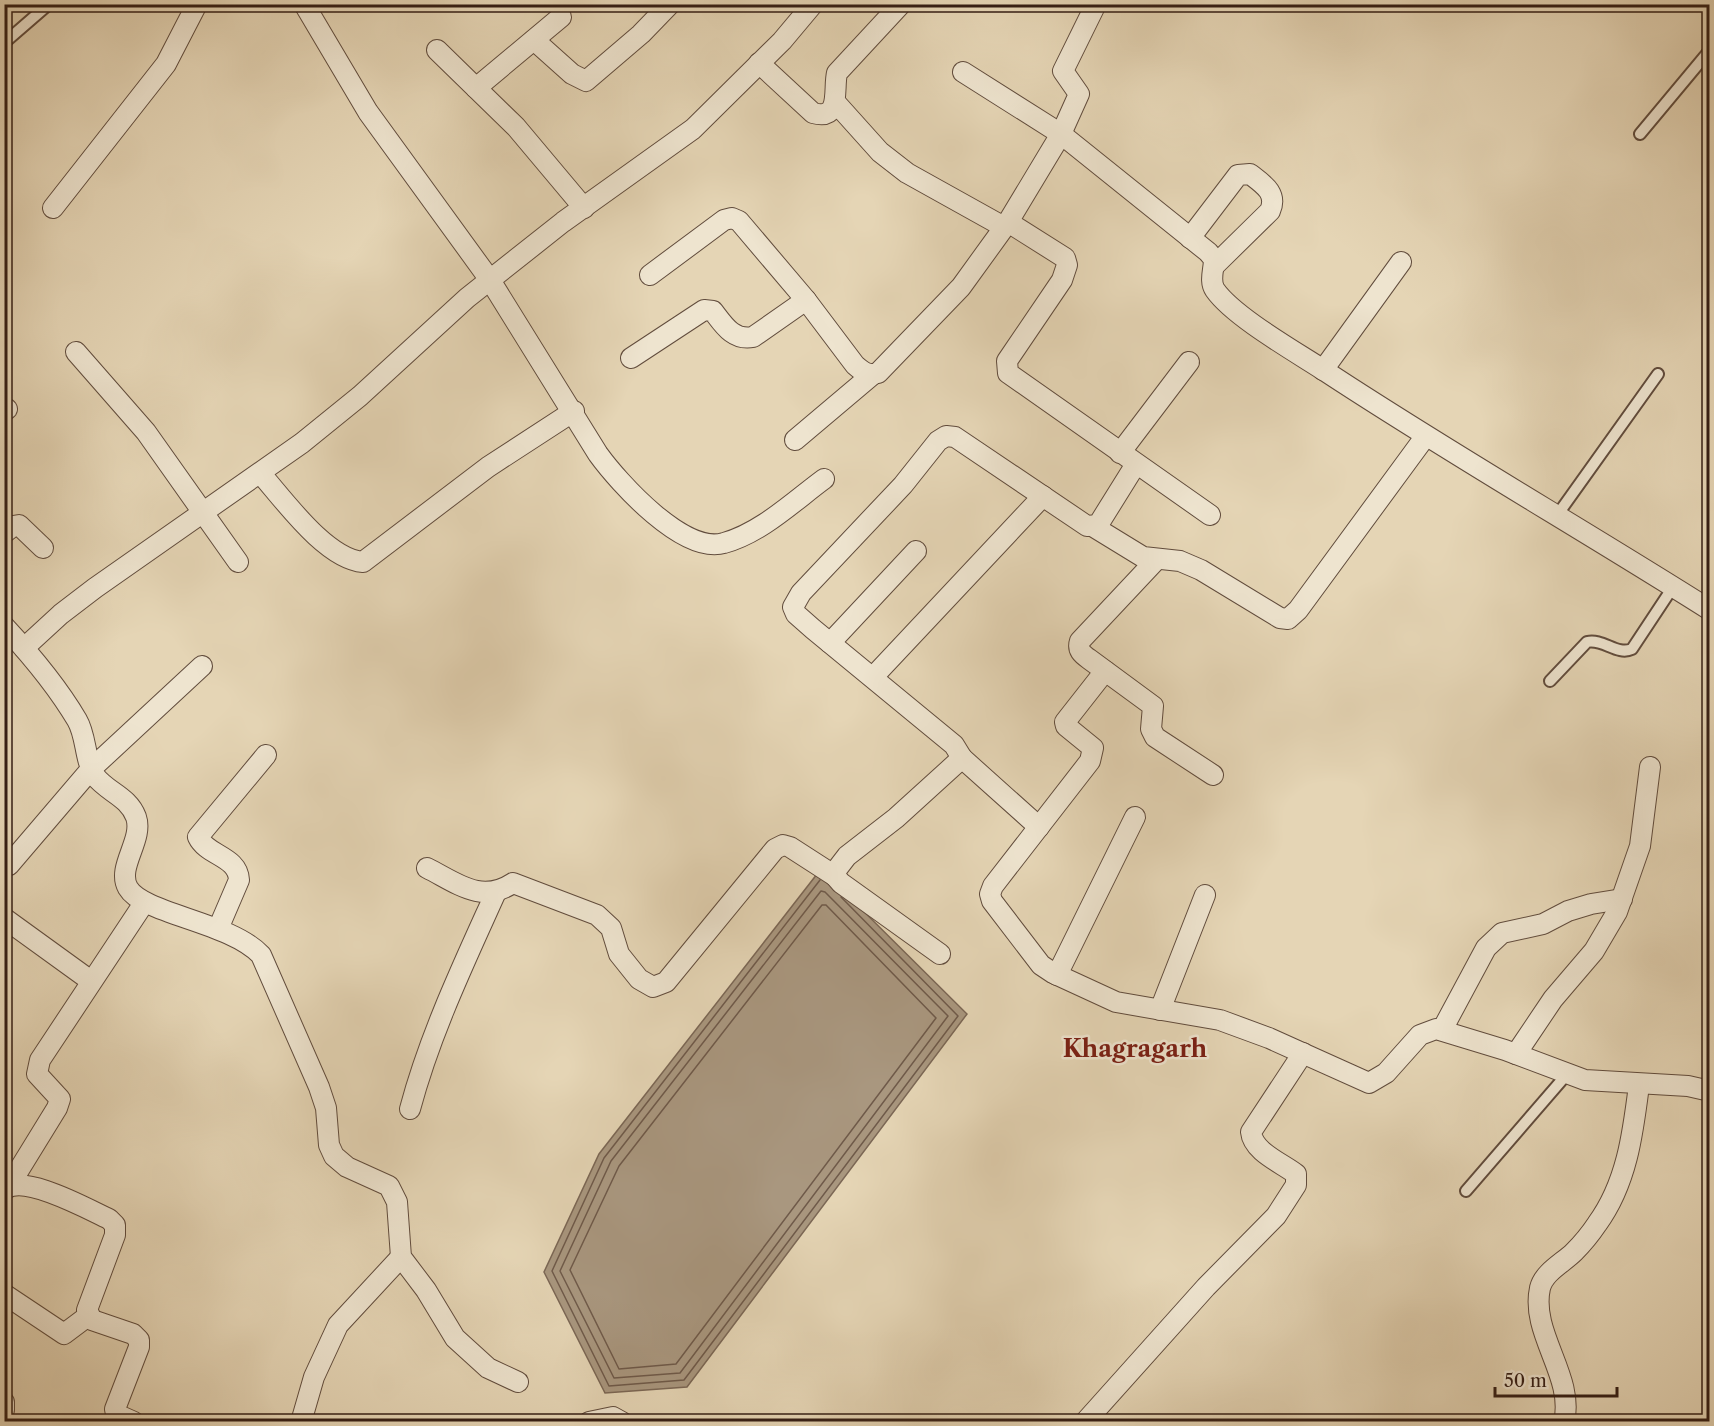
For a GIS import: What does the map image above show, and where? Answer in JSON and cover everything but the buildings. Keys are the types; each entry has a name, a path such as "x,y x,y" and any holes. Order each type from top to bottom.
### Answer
{"street":[{"path":"53,208 166,64 197,4"},
{"path":"304,4 368,112 490,280 616,478 639,501 666,524 712,545 738,538 824,479"},
{"path":"534,40 572,74 586,81 641,34 669,4"},
{"path":"24,648 61,614 95,588 261,474 360,396 490,280 693,129 759,63 813,4"},
{"path":"759,63 813,113 821,114 830,111 836,103 837,73 901,4"},
{"path":"795,440 872,375 878,373 930,322 961,287 1006,225 1061,134 1079,94 1065,77 1065,63 1096,4"},
{"path":"476,88 561,17"},
{"path":"437,50 545,159 584,208"},
{"path":"963,72 1061,134 1208,252 1214,260 1212,281 1215,290 1253,324 1425,437 1558,514 1710,610"},
{"path":"836,103 880,152 907,173 1065,258 1067,265 1062,280 1007,361 1008,373 1210,515"},
{"path":"1190,237 1238,175 1250,174 1265,185 1272,194 1274,203 1270,211 1214,266"},
{"path":"650,275 724,220 732,218 739,221 757,239 855,365 872,375"},
{"path":"1323,370 1401,262"},
{"path":"631,358 704,310 713,310 730,332 747,339 753,338 806,300"},
{"path":"76,352 147,432 238,562"},
{"path":"1094,527 1098,525 1128,458 1189,362"},
{"path":"261,474 310,530 344,557 363,562 488,467 574,411"},
{"path":"1039,827 962,758 954,745 796,614 793,607 801,593 903,485 938,441 946,436 955,437 1087,526 1094,527 1127,550 1143,557 1180,561 1201,570 1280,618 1288,619 1298,610 1425,437"},
{"path":"873,677 1043,496"},
{"path":"4,533 19,525 43,548"},
{"path":"830,643 916,550"},
{"path":"1157,559 1080,641 1080,652 1153,706 1151,729 1155,737 1213,775"},
{"path":"4,626 24,648 78,721 96,777 123,797 137,820 137,832 125,874 127,887 144,903 245,940 261,955 319,1087 326,1108 329,1144 334,1156 347,1167 389,1186 397,1202 401,1257 426,1290 455,1338 488,1368 518,1382"},
{"path":"9,865 92,769 202,666"},
{"path":"1105,671 1065,722 1066,726 1093,748 1090,761 993,886 990,894 992,900 1041,965 1057,975 1116,1002 1220,1020 1303,1053 1369,1083 1386,1073 1420,1035 1427,1031 1442,1030 1585,1080 1639,1085 1688,1086 1710,1091"},
{"path":"218,929 239,880 239,872 235,866 202,843 198,837 266,755"},
{"path":"835,876 837,868 847,856 896,818 962,758"},
{"path":"1516,1054 1553,999 1594,951 1622,899 1640,846 1650,767"},
{"path":"1057,975 1135,817"},
{"path":"427,868 476,892 496,892 513,884 522,885 567,905 597,915 611,928 625,965 646,985 653,987 666,982 775,849 783,845 790,847 835,876 841,883 940,954"},
{"path":"410,1109 418,1078 451,993 496,892"},
{"path":"1160,1010 1205,894"},
{"path":"1442,1030 1486,948 1502,933 1543,924 1568,911 1591,904 1622,899"},
{"path":"7,1188 57,1108 60,1099 37,1074 37,1068 91,981 144,903"},
{"path":"4,918 91,981"},
{"path":"1085,1422 1206,1287 1270,1222 1292,1194 1298,1179 1296,1174 1257,1147 1251,1140 1251,1132 1303,1053"},
{"path":"1564,1422 1566,1400 1546,1339 1539,1305 1542,1281 1575,1251 1610,1202 1621,1180 1628,1154 1639,1085"},
{"path":"7,1188 21,1184 39,1188 109,1219 115,1225 115,1236 87,1310 92,1320 133,1334 139,1340 139,1347 115,1409 117,1419"},
{"path":"301,1422 314,1377 339,1325 401,1257"},
{"path":"4,1294 64,1334 88,1316"},
{"path":"4,1402 4,1410"},
{"path":"589,1422 613,1417 622,1422"}],"lane":[{"path":"4,44 49,4"},
{"path":"1640,134 1710,50"},
{"path":"1558,514 1658,374"},
{"path":"1550,681 1587,642 1596,641 1625,651 1632,649 1673,587"},
{"path":"1466,1191 1568,1073"}],"water":[{"path":"821,869 967,1014 687,1387 605,1393 544,1272 599,1154"}],"district":[{"name":"Khagragarh","path":"1135,1048"}]}
